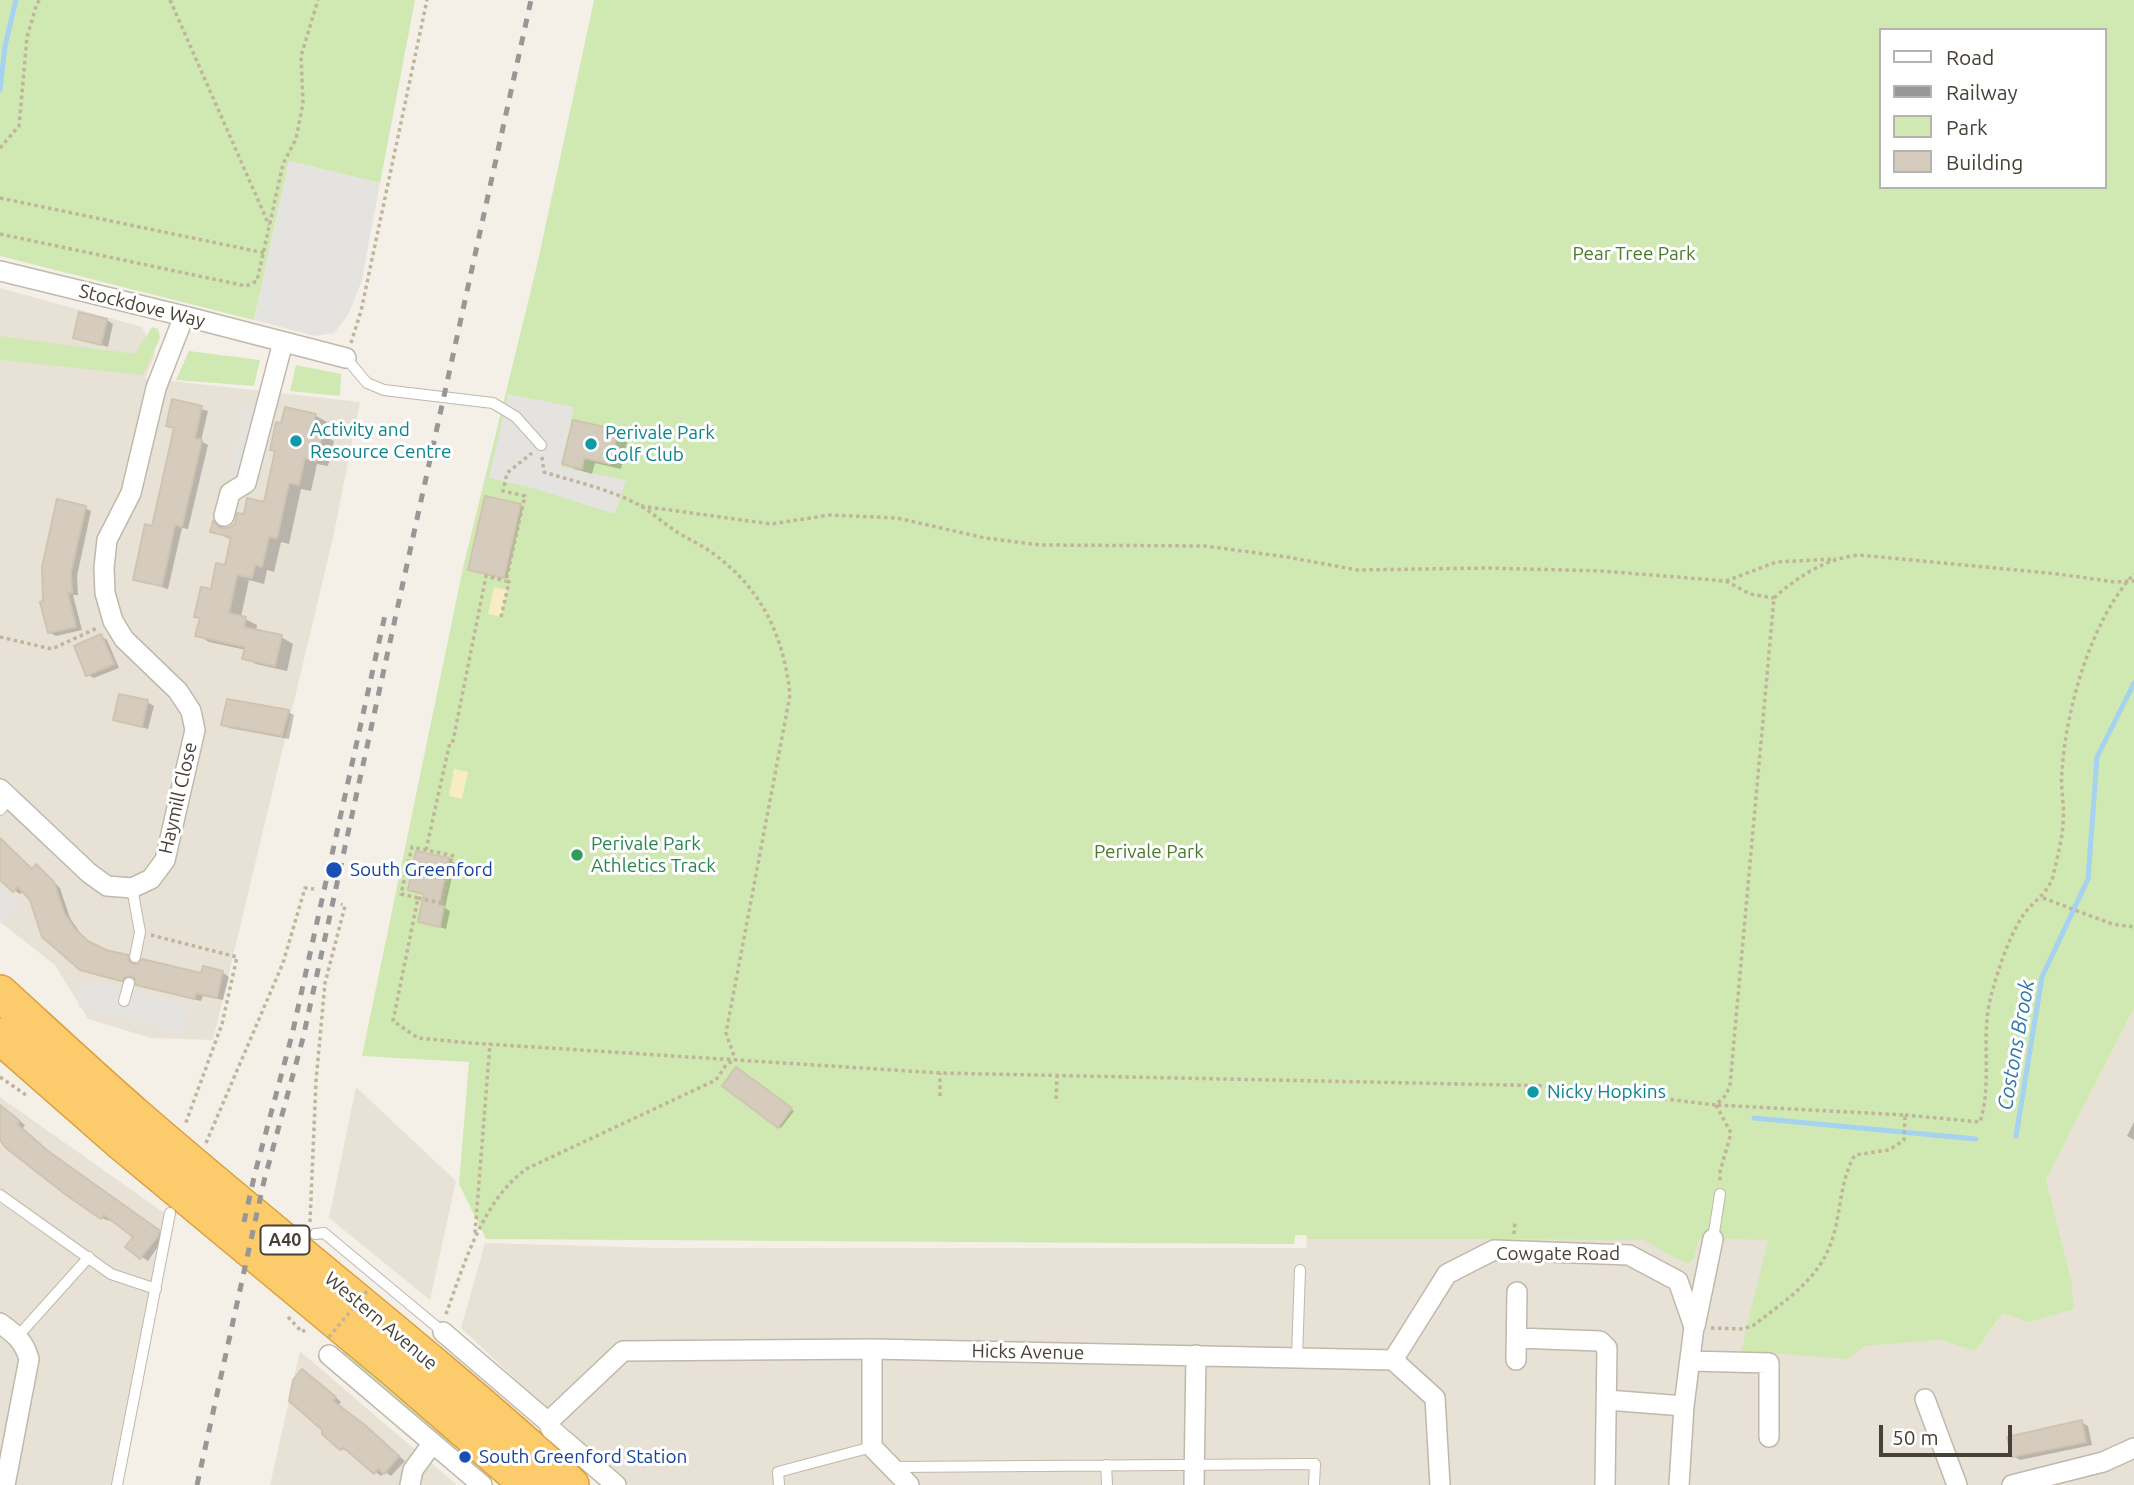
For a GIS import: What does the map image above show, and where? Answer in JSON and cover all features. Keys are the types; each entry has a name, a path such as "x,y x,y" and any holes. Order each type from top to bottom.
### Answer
{"highway":[{"name":"Western Avenue","path":"0,993 139,1118 531,1427 571,1485"},
{"name":"Western Avenue","path":"0,1036 122,1143 394,1369 528,1485"}],"street":[{"name":"Stockdove Way","path":"0,271 345,358"},
{"name":"Haymill Close","path":"132,888 151,879 165,860 195,730 191,710 177,691 124,639 113,621 105,593 104,568 107,541 131,493 156,388 184,316"},
{"path":"224,516 230,493 246,483 283,342"},
{"path":"3,799 107,886 132,888"},
{"name":"Cowgate Road","path":"1679,1485 1690,1361 1713,1239"},
{"name":"Cowgate Road","path":"1393,1360 1447,1274 1494,1250 1629,1255 1678,1280 1695,1327"},
{"path":"1516,1360 1517,1292"},
{"path":"0,1323 18,1336 26,1347 29,1359 5,1485"},
{"path":"444,1325 531,1427 551,1429 616,1485"},
{"path":"1517,1338 1600,1340 1606,1349 1605,1485"},
{"path":"329,1349 432,1444 482,1485"},
{"path":"872,1349 872,1447 909,1485"},
{"name":"Hicks Avenue","path":"531,1427 623,1351 872,1349 1393,1360"},
{"path":"1194,1485 1196,1355"},
{"path":"1393,1360 1435,1398 1440,1485"},
{"path":"1690,1361 1769,1363 1769,1437"},
{"path":"1925,1399 1957,1485"},
{"path":"1606,1400 1684,1406"},
{"path":"410,1485 413,1470 432,1444"},
{"path":"2012,1485 2103,1462 2134,1448"}],"lane":[{"path":"345,358 368,383 384,390 494,404 516,417 541,445"},
{"path":"132,888 140,932 135,957"},
{"path":"124,1001 129,983"},
{"path":"1713,1239 1720,1194"},
{"path":"0,1195 111,1274 156,1289"},
{"path":"117,1485 170,1213"},
{"path":"312,1232 324,1233 444,1325"},
{"path":"18,1336 89,1257"},
{"path":"1297,1357 1300,1270"},
{"path":"779,1485 778,1472 872,1447"},
{"path":"890,1468 1315,1464 1314,1485"},
{"path":"1107,1465 1107,1485"}],"path":[{"path":"0,148 19,127 27,37 40,0"},
{"path":"170,0 270,226"},
{"path":"0,234 246,286 257,281 283,164 296,139 303,103 301,56 317,0"},
{"path":"345,358 361,311 428,0"},
{"path":"0,198 265,253"},
{"path":"541,445 544,472 616,495 641,506 674,531 710,551 744,580 778,635 787,665 790,695 726,1032 736,1059"},
{"path":"501,617 525,496 503,491 505,481 507,473 541,445"},
{"path":"641,506 771,524 830,515 897,518 985,538 1041,545 1205,546 1357,570 1487,568 1602,571 1726,582 1750,594 1774,598"},
{"path":"1726,582 1776,562 1838,559 1859,555 2114,582 2134,581"},
{"path":"1716,1105 1726,1095 1730,1085 1774,598 1794,579 1838,559"},
{"path":"418,898 393,1021 418,1038 940,1073 1556,1086 1716,1105 1905,1115 1980,1122 1985,1107 1985,1027 1991,996 2020,920 2029,907 2042,898 2052,878 2063,823 2062,772 2070,713 2090,651 2127,582 2134,574"},
{"path":"426,850 450,742 453,741 486,576 506,581"},
{"path":"0,637 52,649 113,621"},
{"path":"412,847 426,850 453,855 444,903 401,894 412,847"},
{"path":"206,1143 283,963 305,888 314,889"},
{"path":"2042,898 2112,923 2134,927"},
{"path":"312,1232 316,1081 325,982 345,906 341,904"},
{"path":"140,932 237,957 222,1024 184,1126"},
{"path":"444,1325 474,1236 489,1043"},
{"path":"474,1236 512,1179 528,1168 716,1080 726,1065 736,1059"},
{"path":"940,1073 940,1096"},
{"path":"1056,1099 1057,1076"},
{"path":"1716,1105 1731,1133 1720,1172 1720,1194"},
{"path":"1695,1327 1743,1329 1754,1325 1816,1273 1830,1247 1847,1168 1855,1155 1889,1150 1904,1140 1905,1115"},
{"path":"329,1349 368,1290"},
{"path":"284,1313 302,1332"}],"shaded area":[{"path":"289,161 380,183 362,280 348,315 334,333 315,336 254,320"},
{"path":"0,288 142,327 155,355 145,378 360,402 333,538 213,1040 151,1038 88,1019 55,965 0,922"},
{"path":"508,394 574,407 561,467 626,480 615,514 529,487 489,478"},
{"path":"246,405 258,408 242,472 230,469"},
{"path":"0,886 19,904 2,922 0,920"},
{"path":"84,980 190,1005 184,1032 78,1007"},
{"path":"2134,1008 2134,1485 628,1485 461,1328 485,1243 660,1248 1306,1248 1307,1239 1644,1240 1694,1259 1699,1239 1725,1239 1769,1240 1742,1350 1940,1340 1975,1351 2003,1313 2071,1278 2046,1180"},
{"path":"356,1087 456,1181 430,1300 329,1218"},
{"path":"0,1097 167,1215 111,1485 0,1485"},
{"path":"300,1351 392,1430 457,1485 270,1485"}],"green space":[{"path":"0,0 415,0 380,183 289,161 254,320 0,256"},
{"path":"594,0 2134,0 2134,1008 2046,1180 2071,1278 2074,1309 2028,1322 2003,1313 1975,1351 1940,1340 1864,1346 1848,1359 1741,1351 1768,1240 1699,1239 1694,1259 1688,1263 1644,1240 1307,1239 1306,1235 1295,1235 1294,1244 486,1239 459,1184 469,1062 362,1056 463,568 538,261"},
{"path":"152,327 158,329 160,338 143,375 0,360 0,336 135,354"},
{"path":"189,351 260,360 254,386 176,380"},
{"path":"296,365 341,374 340,396 290,391"},
{"path":"345,1347 458,1444 453,1450 344,1358 342,1353"}],"sand":[{"path":"494,587 507,590 501,617 488,614"},
{"path":"454,769 468,772 462,799 449,796"}],"building":[{"path":"79,312 107,319 101,345 73,338"},
{"path":"172,399 202,406 195,438 202,440 182,527 175,525 162,586 133,580 145,524 152,526 174,428 166,426"},
{"path":"285,407 316,414 312,430 323,433 316,461 305,458 299,485 289,483 277,538 269,537 262,567 255,565 252,578 237,575 229,613 246,617 244,627 282,635 275,666 242,659 245,647 195,636 200,618 194,617 201,587 211,589 216,563 225,565 231,537 210,532 213,521 220,528 228,528 235,524 237,513 244,514 247,498 264,502 275,451 270,450 276,422 281,423"},
{"name":"Perivale Park Golf Club","path":"573,420 618,430 610,464 584,458 582,469 562,464"},
{"path":"485,496 521,504 504,578 468,570"},
{"path":"57,499 86,506 71,572 72,593 68,593 76,627 48,633 40,602 43,601 42,567"},
{"path":"101,634 114,664 86,676 74,646"},
{"path":"119,694 148,700 142,727 113,720"},
{"path":"227,699 289,710 282,736 221,725"},
{"path":"0,838 32,869 36,864 54,882 64,913 88,941 106,950 128,955 128,960 133,964 138,964 142,959 201,973 203,966 223,971 217,998 196,993 195,999 136,985 135,978 130,976 124,977 122,981 80,970 42,937 30,900 18,887 13,892 0,880"},
{"path":"416,851 449,858 439,905 444,906 440,927 418,922 424,894 408,890"},
{"path":"736,1067 792,1108 778,1128 722,1086"},
{"path":"0,1105 20,1121 17,1124 48,1151 159,1230 158,1236 140,1259 125,1247 133,1237 104,1215 101,1219 66,1195 6,1148 0,1140"},
{"path":"302,1369 336,1397 333,1401 399,1456 384,1474 378,1469 374,1474 344,1448 340,1450 289,1401 293,1380"},
{"path":"2082,1420 2086,1442 2012,1457 2007,1437"}],"waterway":[{"path":"0,90 5,46 16,0"},
{"name":"Costons Brook","path":"2016,1136 2042,977 2088,879 2097,757 2134,683"},
{"path":"1754,1118 1976,1139"}],"railway":[{"path":"197,1485 264,1181 303,1038 531,0"},
{"path":"244,1222 292,1035 385,615"}],"place":[{"name":"Activity and Resource Centre","path":"296,441"},
{"name":"Perivale Park Golf Club","path":"591,444"},
{"name":"Perivale Park Athletics Track","path":"577,855"},
{"name":"South Greenford","path":"334,870"},
{"name":"Nicky Hopkins","path":"1533,1092"},
{"name":"South Greenford Station","path":"465,1457"}],"park label":[{"name":"Pear Tree Park","path":"1634,254"},
{"name":"Perivale Park","path":"1149,852"}]}
